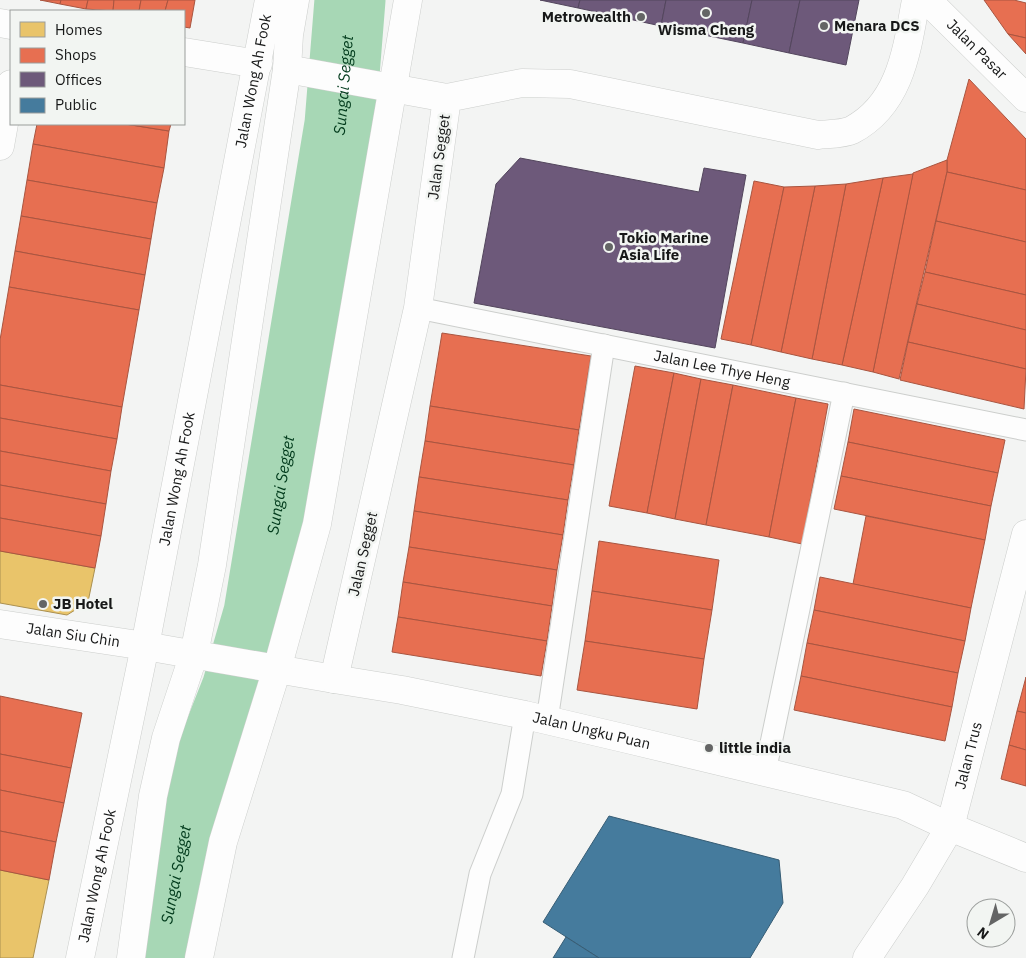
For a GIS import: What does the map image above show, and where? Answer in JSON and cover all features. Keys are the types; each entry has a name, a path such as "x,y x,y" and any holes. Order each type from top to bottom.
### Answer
{"street":[{"name":"Jalan Wong Ah Fook","path":"80,958 145,646 269,0"},
{"path":"131,958 153,796 166,738 197,655 287,70 289,35 295,0"},
{"path":"199,958 223,842 317,524 385,86 408,0"},
{"name":"Jalan Segget","path":"334,679 418,308 447,98 522,83 570,84 818,135 851,130 882,108 905,60 916,0"},
{"name":"Jalan Pasar","path":"927,0 1026,98"},
{"path":"185,52 258,64"},
{"path":"287,70 447,98"},
{"path":"0,146 10,90"},
{"name":"Jalan Trus","path":"866,958 915,886 950,827 1026,534"},
{"name":"Jalan Siu Chin","path":"0,624 145,646"},
{"name":"Jalan Ungku Puan","path":"145,646 402,690 536,717 903,805 950,827 1026,858"}],"lane":[{"name":"Jalan Lee Thye Heng","path":"418,308 1026,430"},
{"path":"462,958 480,874 512,794 536,717 604,346"},
{"path":"765,772 844,393"}],"building: Homes":[{"path":"0,551 95,568 88,602 67,615 0,603"},
{"path":"0,870 49,880 33,958 0,958"}],"building: Shops":[{"path":"40,0 61,0 60,4"},
{"path":"61,0 88,0 86,9 60,4"},
{"path":"88,0 114,0 113,10 86,9"},
{"path":"114,0 141,0 139,10 113,10"},
{"path":"141,0 168,0 165,10 139,10"},
{"path":"168,0 195,0 190,28 185,27 185,10 165,10"},
{"path":"984,0 1014,0 1026,3 1026,38 1008,34"},
{"path":"1008,34 1026,38 1026,54"},
{"path":"969,79 1026,139 1026,190 947,172 947,160"},
{"path":"37,125 131,125 169,131 164,168 33,144"},
{"path":"131,125 171,125 169,131"},
{"path":"33,144 164,168 157,203 27,180"},
{"path":"947,160 947,172 899,379 873,372 913,173"},
{"path":"947,172 1026,190 1026,242 936,221"},
{"path":"913,174 873,372 842,365 883,178"},
{"path":"883,178 842,365 812,359 846,184"},
{"path":"27,180 157,203 151,239 21,216"},
{"path":"754,181 784,187 751,345 721,339"},
{"path":"846,184 812,359 781,352 815,186"},
{"path":"815,186 781,352 751,345 784,187"},
{"path":"21,216 151,239 145,275 15,251"},
{"path":"936,221 1026,242 1026,295 925,272"},
{"path":"15,251 145,275 139,310 9,287"},
{"path":"925,272 1026,295 1026,330 917,304"},
{"path":"9,287 139,310 122,407 0,385 0,340"},
{"path":"917,304 1026,330 1026,369 908,342"},
{"path":"442,333 591,356 579,430 430,406"},
{"path":"908,342 1026,369 1024,409 900,380"},
{"path":"635,366 674,373 647,513 609,506"},
{"path":"674,373 701,379 675,519 647,513"},
{"path":"701,379 733,385 706,525 675,519"},
{"path":"0,385 122,407 117,439 0,418"},
{"path":"733,385 796,398 769,537 706,525"},
{"path":"796,398 828,404 802,544 769,537"},
{"path":"430,406 579,430 574,465 425,441"},
{"path":"854,409 1005,440 998,473 848,442"},
{"path":"0,418 117,439 111,471 0,451"},
{"path":"425,441 574,465 568,500 419,477"},
{"path":"848,442 998,473 991,506 841,476"},
{"path":"0,451 111,471 106,504 0,485"},
{"path":"841,476 991,506 985,540 834,509"},
{"path":"419,477 568,500 563,535 414,511"},
{"path":"0,485 106,504 101,536 0,518"},
{"path":"414,511 563,535 557,570 409,547"},
{"path":"866,516 985,540 971,608 853,584"},
{"path":"0,518 101,536 95,568 0,551"},
{"path":"599,541 719,560 712,610 592,591"},
{"path":"409,547 557,570 552,606 403,582"},
{"path":"820,577 971,608 965,641 814,610"},
{"path":"403,582 552,606 547,641 398,617"},
{"path":"592,591 712,610 704,659 585,641"},
{"path":"814,610 965,641 958,673 807,643"},
{"path":"398,617 547,641 541,676 392,652"},
{"path":"585,641 704,659 697,709 577,690"},
{"path":"807,643 958,673 952,707 801,676"},
{"path":"801,676 952,707 945,741 794,710"},
{"path":"1026,677 1026,713 1017,711"},
{"path":"0,696 82,713 71,768 0,754"},
{"path":"1017,711 1026,713 1026,750 1009,745"},
{"path":"1009,745 1026,750 1026,786 1001,779"},
{"path":"0,754 71,768 64,803 0,790"},
{"path":"0,790 64,803 56,842 0,831"},
{"path":"0,831 56,842 49,880 0,870"}],"building: Offices":[{"path":"540,0 580,0 578,8"},
{"name":"Metrowealth","path":"580,0 666,0 661,26 578,8"},
{"name":"Wisma Cheng","path":"666,0 752,0 743,43 661,26"},
{"path":"752,0 800,0 789,53 743,43"},
{"name":"Menara DCS","path":"800,0 859,0 846,65 789,53"},
{"name":"Tokio Marine Asia Life","path":"520,158 699,192 704,168 746,175 715,348 474,303 496,184"}],"building: Public":[{"path":"609,816 779,860 783,903 750,958 599,958 543,922"},
{"path":"566,937 599,958 553,958"}],"waterway":[{"name":"Sungai Segget","path":"159,958 187,816 237,689 259,613 340,124 350,0"}],"place":[{"name":"Wisma Cheng","path":"706,13"},
{"name":"Metrowealth","path":"641,17"},
{"name":"Menara DCS","path":"824,26"},
{"name":"Tokio Marine Asia Life","path":"609,247"},
{"name":"JB Hotel","path":"43,604"},
{"name":"little india","path":"709,748"}]}
